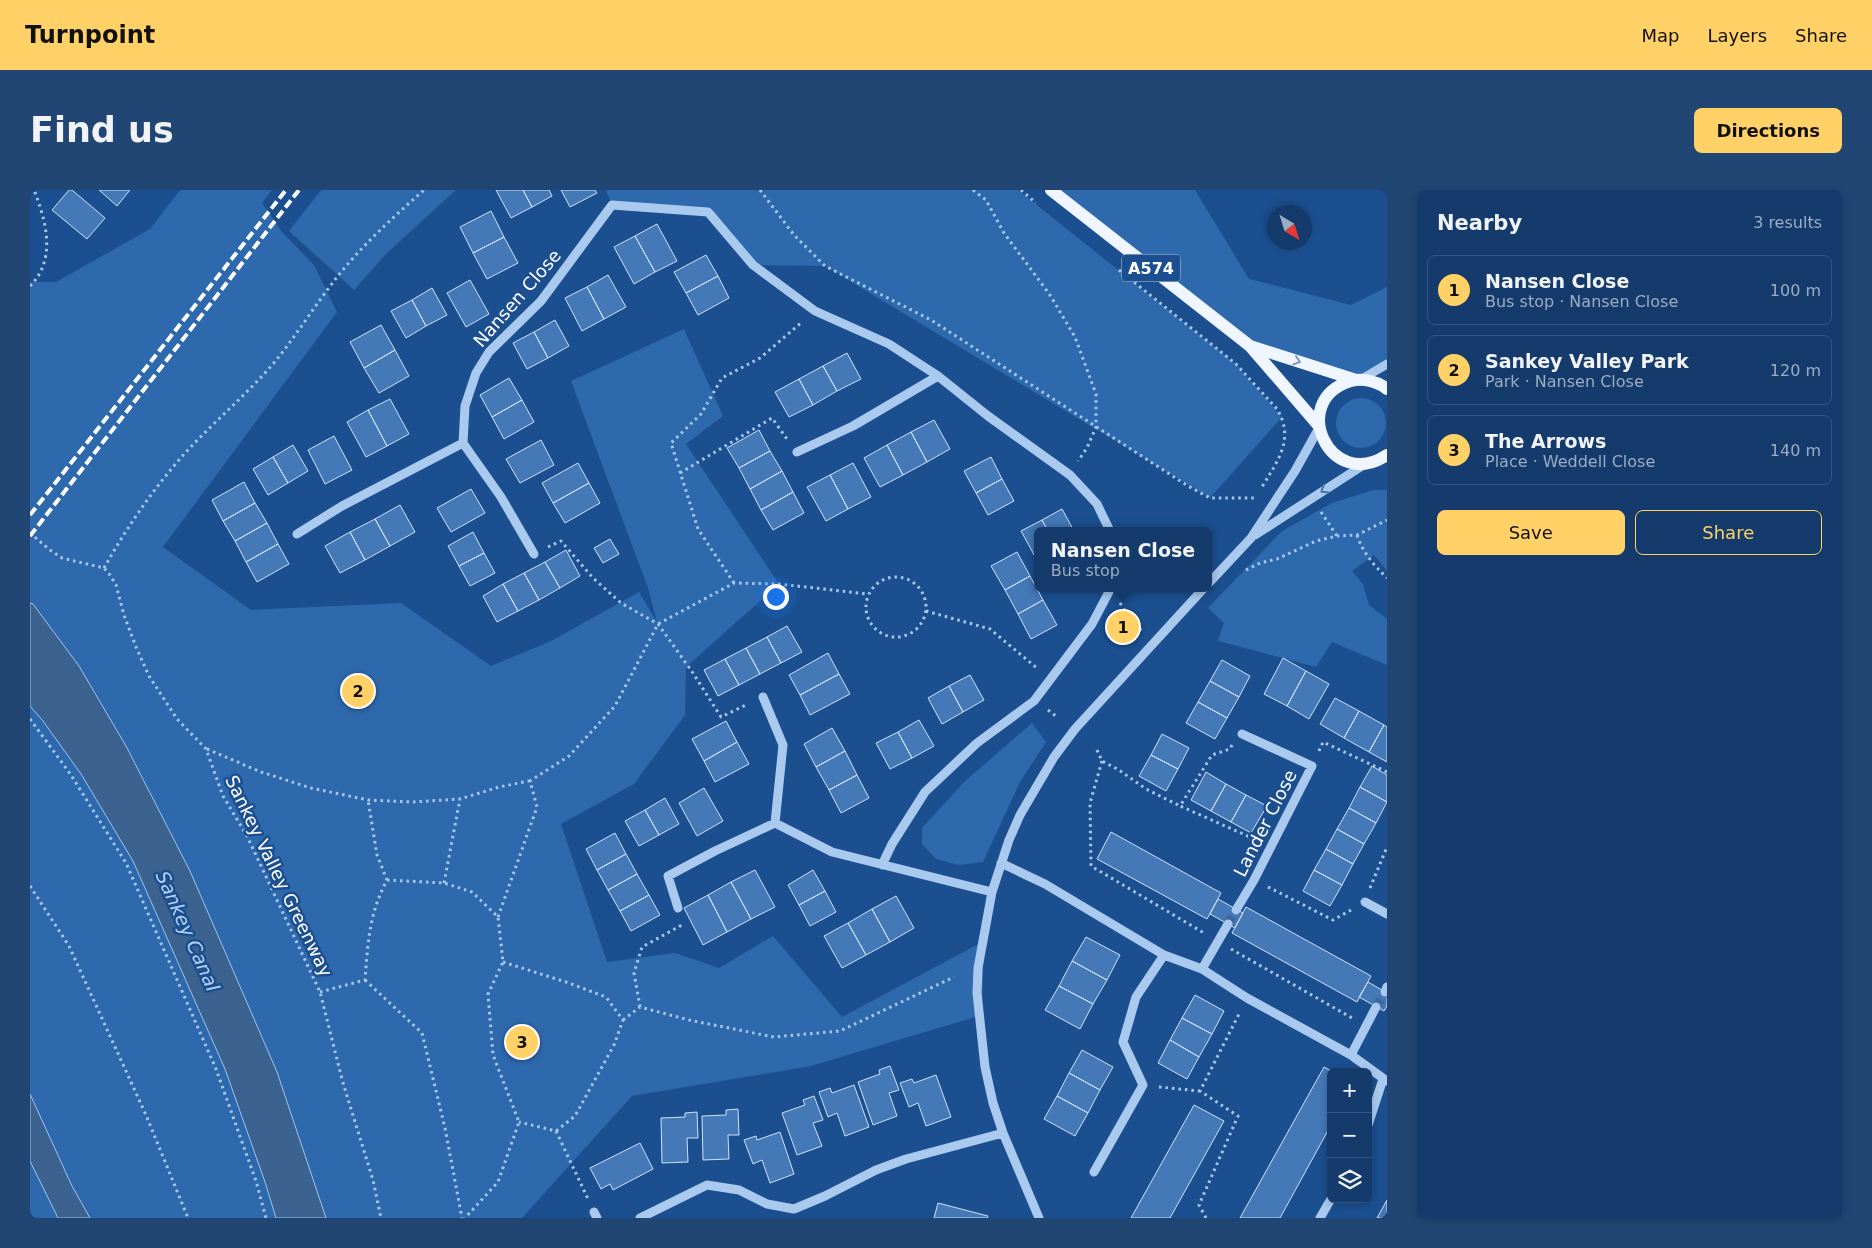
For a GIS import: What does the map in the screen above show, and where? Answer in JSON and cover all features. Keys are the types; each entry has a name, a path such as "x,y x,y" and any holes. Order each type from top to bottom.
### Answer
{"main road":[{"name":"A574","path":"1051,190 1250,346 1319,427 1323,441 1330,451 1340,459 1387,470"},
{"name":"A574","path":"1250,346 1358,380 1372,381 1387,389"},
{"path":"1319,427 1319,413 1324,401 1343,384 1358,380"},
{"path":"1366,464 1387,455"}],"street":[{"name":"Nansen Close","path":"463,443 465,406 476,373 489,352 541,301 612,205 708,212 753,265 814,311 889,344 938,376 988,416 1070,475 1097,504 1108,527"},
{"path":"1358,380 1387,364"},
{"path":"797,452 854,426 938,376"},
{"path":"1212,580 1251,538 1295,471 1319,427"},
{"path":"297,534 351,501 463,443 501,497 534,554"},
{"path":"1251,538 1366,464"},
{"path":"882,864 892,844 925,792 977,743 1034,701 1092,624 1109,592"},
{"path":"1039,1218 1003,1133 993,1103 979,1029 978,968 992,892 1020,815 1054,757 1075,729 1200,592"},
{"path":"763,697 783,745 775,823"},
{"name":"Lander Close","path":"1236,910 1254,880 1312,766 1242,734"},
{"path":"775,823 832,852 992,892"},
{"path":"678,908 668,876 715,851 775,823"},
{"path":"1001,863 1045,884 1164,955 1202,969 1247,998 1350,1054 1385,1080 1372,1114"},
{"path":"1365,902 1387,914"},
{"path":"1202,969 1228,924"},
{"path":"1094,1172 1143,1085 1123,1042 1136,998 1164,955"},
{"path":"1350,1054 1376,1007"},
{"path":"640,1218 707,1185 738,1190 767,1204 794,1209 891,1164 1003,1133"},
{"path":"1320,1218 1329,1203"}],"path":[{"path":"30,286 38,278 46,260 47,239 43,212 34,190"},
{"path":"30,533 62,558 104,568 156,488 186,452 271,366 287,347 331,284 351,260 424,190"},
{"path":"760,190 794,235 825,266 931,320 1188,486 1210,498 1256,498 1284,446 1286,432 1282,417 1236,364 1113,265"},
{"path":"973,190 986,200 1004,233 1050,295 1075,337 1096,394 1096,427 1087,448 1070,475"},
{"path":"1020,190 1044,209"},
{"path":"734,583 698,529 671,443 701,414 722,378 760,358 814,311"},
{"path":"680,473 772,418 797,452"},
{"path":"1320,511 1337,536"},
{"path":"1277,559 1316,541 1337,536 1357,535 1387,520"},
{"path":"1357,535 1362,550 1387,578"},
{"path":"534,554 561,541 593,578 620,603 658,624 721,717 763,697"},
{"name":"Sankey Valley Greenway","path":"104,568 116,585 133,639 149,676 177,719 206,748 223,796 247,836 320,992 343,1083 373,1180 381,1218"},
{"path":"899,576 916,584 926,601 926,611 923,620 908,635 888,636 878,632 871,624 866,615 865,604 867,594 880,580 899,576"},
{"path":"206,748 261,772 311,788 368,800 413,802 460,799 530,780 568,756 615,706 658,624 734,583 779,584 867,594"},
{"path":"926,611 990,629 1051,680"},
{"path":"30,719 71,775 126,864 216,1069 256,1181 266,1218"},
{"path":"1180,806 1212,754 1230,749 1242,734"},
{"path":"1312,766 1323,742 1387,772"},
{"path":"1097,750 1102,761 1146,789 1250,837 1260,867"},
{"path":"1102,761 1090,803 1091,866 1366,1026"},
{"path":"463,1218 498,1182 519,1122 493,1055 488,994 503,962 498,917 537,807 530,780"},
{"path":"444,883 460,799"},
{"path":"368,800 377,855 388,880"},
{"path":"1254,880 1333,920 1365,902 1387,847"},
{"path":"388,880 444,883 472,892 498,917"},
{"path":"365,980 368,937 377,899 388,880"},
{"path":"30,886 69,946 146,1115 188,1218"},
{"path":"640,1007 634,973 642,946 682,925 678,908"},
{"path":"503,962 558,979 606,997 622,1020"},
{"path":"640,1007 689,1020 774,1038 840,1031 954,977"},
{"path":"320,992 365,980"},
{"path":"365,980 422,1033 445,1128 463,1218"},
{"path":"1200,1091 1247,998"},
{"path":"556,1131 575,1116 614,1045 622,1020 640,1007"},
{"path":"1143,1085 1200,1091 1238,1116 1199,1205 1206,1218"},
{"path":"519,1122 556,1131"},
{"path":"556,1131 596,1215"}],"shaded area":[{"path":"180,190 272,190 262,203 282,232 314,265 337,312 163,547 251,610 401,603 491,666 551,641 639,592 657,622 648,588 571,381 684,329 723,416 686,444 779,584 686,667 685,715 634,784 561,824 607,962 675,953 719,968 773,936 842,1017 984,941 982,1015 811,1066 632,1096 522,1218 30,1218 30,282 56,282 150,229"},
{"path":"321,190 456,190 387,253 354,290 289,231"},
{"path":"606,190 1018,190 1236,364 1282,417 1210,498 825,266 753,265 708,212 612,205"},
{"path":"1051,190 1195,190 1249,279 1351,305 1387,287 1387,367 1367,377 1250,346"},
{"path":"1356,398 1366,398 1379,405 1386,418 1386,428 1379,441 1366,448 1356,448 1347,444 1340,437 1336,428 1336,418 1340,409 1347,402"},
{"path":"1373,490 1387,490 1387,571 1374,555 1352,571 1363,584 1369,605 1387,619 1387,665 1332,642 1316,667 1218,641 1224,623 1208,608 1282,531 1332,503"},
{"path":"1032,723 1046,742 1020,782 983,862 959,865 936,859 922,844 922,828 965,781"}],"water":[{"name":"Sankey Canal","path":"30,603 33,604 79,666 126,746 190,871 277,1072 326,1218 276,1218 225,1069 133,861 81,774 30,706"},
{"path":"30,1094 72,1186 90,1218 58,1218 30,1161"}],"building":[{"path":"69,190 72,190 105,218 87,239 52,210"},
{"path":"99,190 130,190 117,206"},
{"path":"496,190 523,190 532,207 511,218"},
{"path":"523,190 549,190 552,196 532,207"},
{"path":"561,190 595,190 597,193 570,207"},
{"path":"491,211 504,237 473,253 460,227"},
{"path":"657,224 677,261 655,272 635,236"},
{"path":"635,236 655,272 634,284 614,247"},
{"path":"504,237 518,263 487,279 473,253"},
{"path":"706,255 718,276 686,293 674,272"},
{"path":"608,275 626,307 604,319 587,287"},
{"path":"718,276 729,298 698,315 686,293"},
{"path":"470,280 489,314 466,327 447,293"},
{"path":"587,287 604,319 582,331 565,298"},
{"path":"432,288 447,315 426,326 412,300"},
{"path":"412,300 426,326 406,338 391,311"},
{"path":"555,320 569,346 548,358 534,332"},
{"path":"381,325 395,350 364,368 350,342"},
{"path":"534,332 548,358 527,369 513,343"},
{"path":"395,350 409,376 379,393 364,368"},
{"path":"847,353 861,379 837,391 823,366"},
{"path":"823,366 837,391 813,405 799,379"},
{"path":"509,378 522,400 492,417 480,395"},
{"path":"799,379 813,405 789,417 775,392"},
{"path":"390,399 409,434 387,446 368,410"},
{"path":"522,400 534,422 504,439 492,417"},
{"path":"368,410 387,446 366,457 347,422"},
{"path":"934,420 950,449 927,462 911,432"},
{"path":"759,430 770,451 739,468 727,448"},
{"path":"911,432 927,462 903,475 887,445"},
{"path":"334,436 352,470 325,484 308,450"},
{"path":"541,440 554,465 520,483 506,459"},
{"path":"293,445 308,471 288,483 273,457"},
{"path":"887,445 903,475 880,487 864,458"},
{"path":"770,451 782,471 750,489 739,468"},
{"path":"273,457 288,483 268,495 253,469"},
{"path":"991,457 1002,479 976,493 964,471"},
{"path":"578,463 589,483 553,503 542,483"},
{"path":"853,463 871,497 848,509 830,475"},
{"path":"782,471 793,492 761,510 750,489"},
{"path":"830,475 848,509 826,521 807,487"},
{"path":"1002,479 1014,501 988,515 976,493"},
{"path":"244,482 255,503 223,521 212,500"},
{"path":"589,483 600,503 565,523 553,503"},
{"path":"471,489 485,513 451,532 437,508"},
{"path":"793,492 804,513 773,530 761,510"},
{"path":"255,503 267,523 235,541 223,521"},
{"path":"400,505 415,532 390,546 375,519"},
{"path":"1062,509 1072,527 1046,527 1042,520"},
{"path":"375,519 390,546 365,560 350,532"},
{"path":"1042,520 1046,527 1034,527 1034,555 1021,531"},
{"path":"267,523 278,544 246,562 235,541"},
{"path":"350,532 365,560 340,573 325,546"},
{"path":"473,532 484,553 459,566 448,546"},
{"path":"610,539 619,554 603,563 594,548"},
{"path":"278,544 289,564 257,582 246,562"},
{"path":"566,550 580,576 560,588 545,562"},
{"path":"1017,552 1030,576 1005,590 991,566"},
{"path":"484,553 495,573 470,586 459,566"},
{"path":"545,562 560,588 539,600 524,573"},
{"path":"524,573 539,600 518,611 503,584"},
{"path":"1030,576 1034,583 1034,592 1039,592 1043,600 1018,614 1005,590"},
{"path":"503,584 518,611 497,622 483,596"},
{"path":"1043,600 1057,625 1031,639 1018,614"},
{"path":"787,626 802,652 781,663 767,637"},
{"path":"767,637 781,663 760,674 746,648"},
{"path":"746,648 760,674 739,685 725,659"},
{"path":"828,653 839,674 800,695 789,675"},
{"path":"1283,658 1306,671 1287,706 1264,694"},
{"path":"725,659 739,685 718,696 704,670"},
{"path":"1222,660 1250,676 1239,697 1210,681"},
{"path":"1306,671 1329,684 1309,719 1287,706"},
{"path":"839,674 850,694 810,715 800,695"},
{"path":"970,675 984,700 963,712 949,686"},
{"path":"1210,681 1239,697 1227,718 1198,702"},
{"path":"949,686 963,712 942,724 928,698"},
{"path":"1335,698 1359,711 1344,738 1320,724"},
{"path":"1198,702 1227,718 1215,739 1186,723"},
{"path":"1359,711 1384,725 1369,752 1344,738"},
{"path":"919,720 934,746 912,758 898,732"},
{"path":"726,721 737,742 704,761 692,739"},
{"path":"1384,725 1387,727 1387,762 1369,752"},
{"path":"832,728 845,751 816,767 804,744"},
{"path":"898,732 912,758 890,769 876,743"},
{"path":"1162,734 1189,748 1178,769 1151,755"},
{"path":"737,742 749,764 715,782 704,761"},
{"path":"845,751 857,775 829,790 816,767"},
{"path":"1151,755 1178,769 1166,791 1139,776"},
{"path":"1372,766 1387,775 1387,802 1360,787"},
{"path":"1206,772 1226,784 1211,811 1191,800"},
{"path":"857,775 869,798 841,813 829,790"},
{"path":"1226,784 1246,795 1231,822 1211,811"},
{"path":"1360,787 1387,802 1376,823 1349,808"},
{"path":"704,788 723,821 697,836 679,803"},
{"path":"1246,795 1267,806 1251,833 1231,822"},
{"path":"665,798 679,824 659,835 645,810"},
{"path":"1349,808 1376,823 1364,844 1337,829"},
{"path":"645,810 659,835 639,846 625,821"},
{"path":"1337,829 1364,844 1353,864 1326,849"},
{"path":"1111,832 1221,893 1207,919 1097,859"},
{"path":"615,833 626,854 597,870 586,849"},
{"path":"1326,849 1353,864 1342,885 1314,870"},
{"path":"626,854 637,874 608,890 597,870"},
{"path":"755,870 775,907 751,919 731,882"},
{"path":"813,870 825,891 799,905 788,885"},
{"path":"1314,870 1342,885 1330,906 1303,891"},
{"path":"637,874 649,895 620,911 608,890"},
{"path":"731,882 751,919 727,932 708,895"},
{"path":"825,891 836,912 810,926 799,905"},
{"path":"649,895 660,915 631,931 620,911"},
{"path":"708,895 727,932 703,945 684,908"},
{"path":"896,896 914,928 890,942 872,909"},
{"path":"1218,899 1243,913 1235,928 1210,914"},
{"path":"1246,907 1371,976 1357,1002 1232,933"},
{"path":"872,909 890,942 866,955 848,923"},
{"path":"848,923 866,955 842,968 824,936"},
{"path":"1086,937 1120,955 1107,980 1072,961"},
{"path":"1072,961 1107,980 1093,1004 1059,986"},
{"path":"1368,982 1387,993 1387,1006 1384,1011 1359,997"},
{"path":"1059,986 1093,1004 1080,1029 1045,1010"},
{"path":"1195,995 1224,1011 1212,1034 1182,1018"},
{"path":"1182,1018 1212,1034 1199,1057 1170,1040"},
{"path":"1170,1040 1199,1057 1187,1079 1158,1063"},
{"path":"1082,1050 1113,1067 1100,1090 1069,1073"},
{"path":"890,1066 899,1090 889,1093 897,1116 873,1125 858,1082 880,1074 879,1070"},
{"path":"1324,1067 1327,1069 1327,1132 1280,1218 1240,1218"},
{"path":"1069,1073 1100,1090 1088,1113 1057,1096"},
{"path":"936,1075 951,1117 926,1126 918,1103 909,1107 900,1083 912,1079 914,1083"},
{"path":"854,1085 869,1127 845,1136 837,1113 828,1117 819,1092 830,1088 832,1093"},
{"path":"814,1096 823,1120 813,1123 822,1146 797,1155 782,1113 805,1105 803,1100"},
{"path":"1057,1096 1088,1113 1075,1136 1044,1119"},
{"path":"1194,1105 1224,1121 1170,1218 1131,1218"},
{"path":"738,1109 739,1135 728,1135 729,1159 703,1160 702,1116 726,1115 726,1110"},
{"path":"697,1112 698,1138 687,1138 688,1162 662,1163 661,1118 685,1117 685,1113"},
{"path":"780,1132 794,1174 770,1183 762,1160 753,1164 744,1140 756,1136 757,1140"},
{"path":"640,1143 653,1169 613,1190 610,1184 601,1189 590,1168"},
{"path":"1387,1200 1387,1218 1377,1218"},
{"path":"938,1203 988,1216 987,1218 934,1218"}],"tunnel":[{"path":"1228,924 1236,910"},
{"path":"1376,1007 1385,992"}],"railway":[{"path":"30,515 286,190"},
{"path":"30,536 299,190"}],"place":[{"name":"Nansen Close","path":"1123,627"},
{"name":"Sankey Valley Park","path":"358,691"},
{"name":"The Arrows","path":"522,1042"}]}
